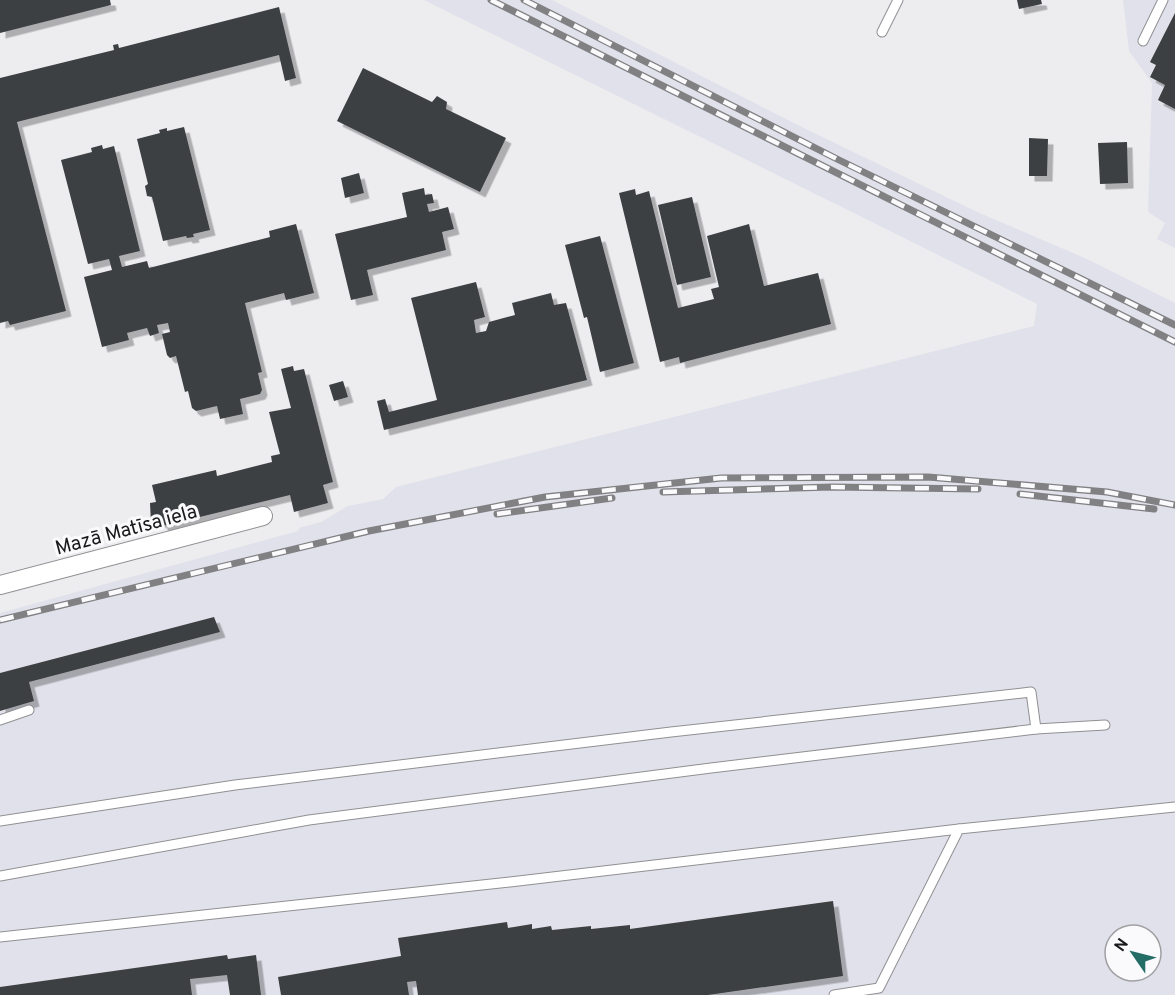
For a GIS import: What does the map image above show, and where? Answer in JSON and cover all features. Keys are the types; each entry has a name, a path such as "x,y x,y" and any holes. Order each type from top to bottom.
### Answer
{"street":[{"name":"Mazā Matīsa iela","path":"0,585 263,516"}],"lane":[{"path":"882,32 898,0"},
{"path":"1143,41 1163,0"},
{"path":"0,821 235,785 671,732 1031,692 1036,729"},
{"path":"0,720 29,710"},
{"path":"0,876 309,820 722,766 1036,729 1105,725"},
{"path":"0,937 1175,807"},
{"path":"834,995 879,988 959,830"}],"shaded area":[{"path":"424,0 552,0 804,128 975,211 1087,259 1175,303 1175,995 0,995 0,613 298,531 299,528 321,522 348,506 383,499 396,487 1034,326 1037,304"},
{"path":"1123,0 1175,0 1175,248 1157,239 1165,223 1148,212 1152,83 1129,51"}],"building":[{"path":"0,0 110,0 111,5 0,33"},
{"path":"1017,0 1041,0 1042,4 1019,9"},
{"path":"279,7 296,78 285,81 279,55 17,122 66,311 10,325 8,321 0,323 0,78 114,50 113,45 118,44 119,48"},
{"path":"1175,13 1175,109 1158,100 1165,85 1150,77 1156,65 1150,62"},
{"path":"363,68 432,102 437,96 447,102 446,109 506,138 480,192 337,121"},
{"path":"184,127 210,230 193,234 194,237 187,238 186,236 163,241 152,197 147,196 145,186 148,184 137,139 160,133 159,130 167,128 167,131"},
{"path":"1029,138 1048,139 1047,176 1029,176"},
{"path":"1127,142 1128,183 1100,184 1098,143"},
{"path":"102,145 103,149 114,146 140,251 119,256 122,267 147,261 149,268 270,237 269,231 296,224 314,293 286,300 284,293 245,303 262,372 258,373 262,390 260,394 240,399 243,414 220,419 217,406 196,411 192,408 188,391 185,392 176,356 170,358 167,355 162,334 170,332 168,323 157,325 159,333 150,336 147,328 127,333 129,340 102,347 84,277 112,270 109,259 88,264 61,160 92,152 91,148"},
{"path":"359,173 364,193 345,198 341,178"},
{"path":"424,188 425,195 432,194 434,203 427,204 429,212 448,207 454,229 442,232 446,250 367,270 373,295 351,300 335,234 407,217 402,193"},
{"path":"635,189 636,195 649,191 678,308 714,299 711,289 719,287 707,236 749,224 764,286 818,273 831,324 680,363 679,357 660,362 619,193"},
{"path":"692,197 711,277 677,285 658,205"},
{"path":"600,236 634,363 600,372 587,317 584,318 565,245"},
{"path":"476,282 485,317 474,320 476,333 486,331 489,322 515,315 512,303 551,293 554,305 566,303 587,380 384,430 377,401 385,399 389,412 437,400 411,298"},
{"path":"293,366 294,371 304,369 333,482 323,485 328,503 294,512 290,495 163,526 161,522 151,524 150,503 156,502 152,485 216,470 217,476 272,462 271,456 280,454 269,412 291,408 281,369"},
{"path":"343,381 348,397 334,401 329,385"},
{"path":"214,617 220,632 29,682 34,701 0,711 0,673"},
{"path":"833,901 843,976 708,995 418,995 416,981 407,982 409,995 281,995 278,977 401,956 398,938 507,922 508,928 532,924 532,929 551,926 552,930 591,926 591,929 630,925 630,929"},
{"path":"227,955 228,959 256,955 261,995 230,995 227,975 190,979 192,995 0,995 0,987"}],"railway":[{"path":"491,0 1175,342"},
{"path":"524,0 837,159 1175,325"},
{"path":"0,620 369,531 545,497 721,478 928,477 1107,492 1175,505"},
{"path":"663,492 832,487 978,489"},
{"path":"1020,494 1154,509"},
{"path":"497,514 612,498"}]}
